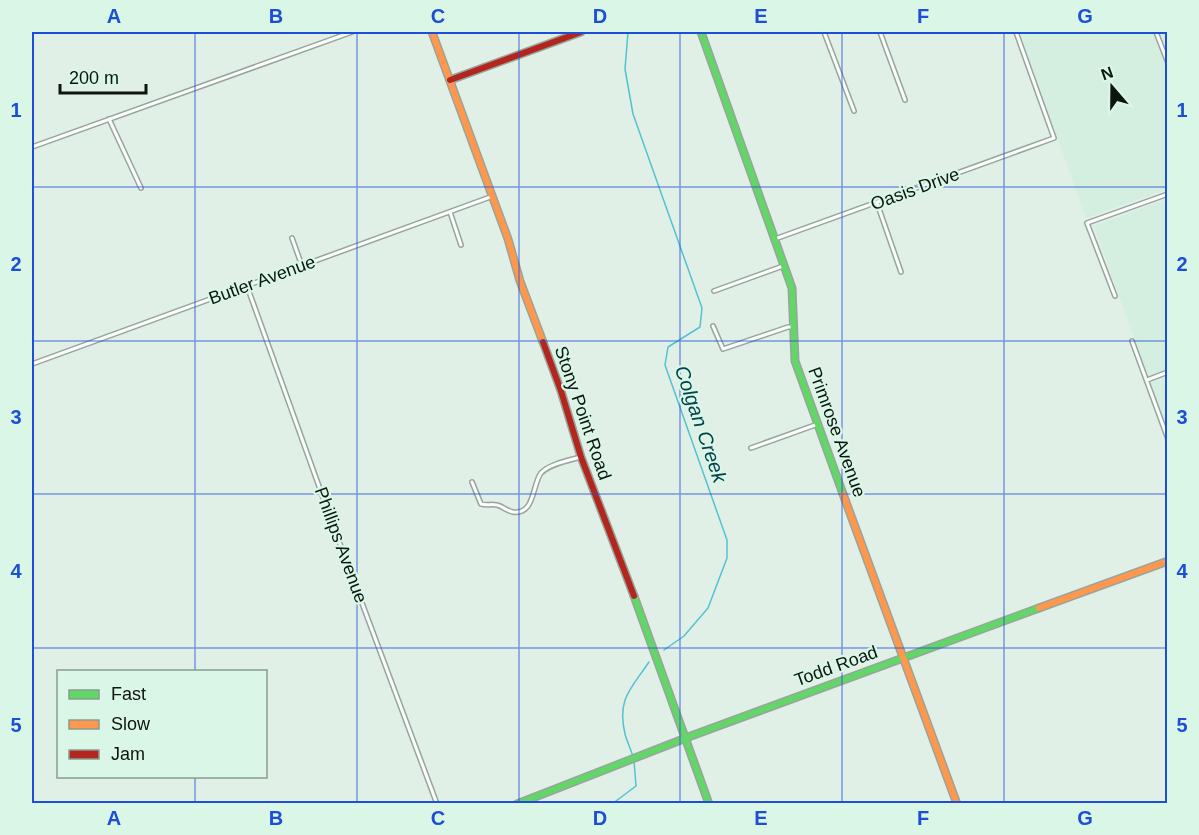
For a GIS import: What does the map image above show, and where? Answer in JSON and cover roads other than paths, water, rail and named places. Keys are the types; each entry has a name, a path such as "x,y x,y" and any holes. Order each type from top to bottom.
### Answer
{"main road":[{"name":"Stony Point Road","path":"432,32 493,196 581,456 709,804"},
{"path":"450,80 581,32"},
{"name":"Primrose Avenue","path":"701,32 792,288 795,361 957,804"},
{"name":"Todd Road","path":"517,804 685,738 1167,561"}],"street":[{"path":"32,147 352,32"},
{"path":"824,32 854,111"},
{"path":"880,32 905,100"},
{"name":"Oasis Drive","path":"775,239 1054,138 1016,32"},
{"path":"1156,32 1167,63"},
{"path":"109,119 141,188"},
{"path":"1115,296 1087,223 1167,194"},
{"name":"Butler Avenue","path":"32,364 493,196"},
{"path":"877,203 901,272"},
{"path":"450,212 461,245"},
{"path":"292,238 302,266"},
{"path":"714,291 785,266"},
{"name":"Phillips Avenue","path":"248,285 437,804"},
{"path":"713,327 723,349 794,327"},
{"path":"1132,341 1167,439"},
{"path":"1146,380 1167,372"},
{"path":"751,448 818,424"},
{"path":"472,482 481,504 499,505 517,512 529,504 545,470 581,456"}],"waterway":[{"name":"Colgan Creek","path":"628,32 625,69 633,114 702,308 700,327 668,347 665,365 727,540 727,558 708,608 684,636 664,650"},
{"name":"Colgan Creek","path":"633,757 623,722 624,703 631,688 649,662"},
{"name":"Colgan Creek","path":"612,804 636,786 634,761"}]}
